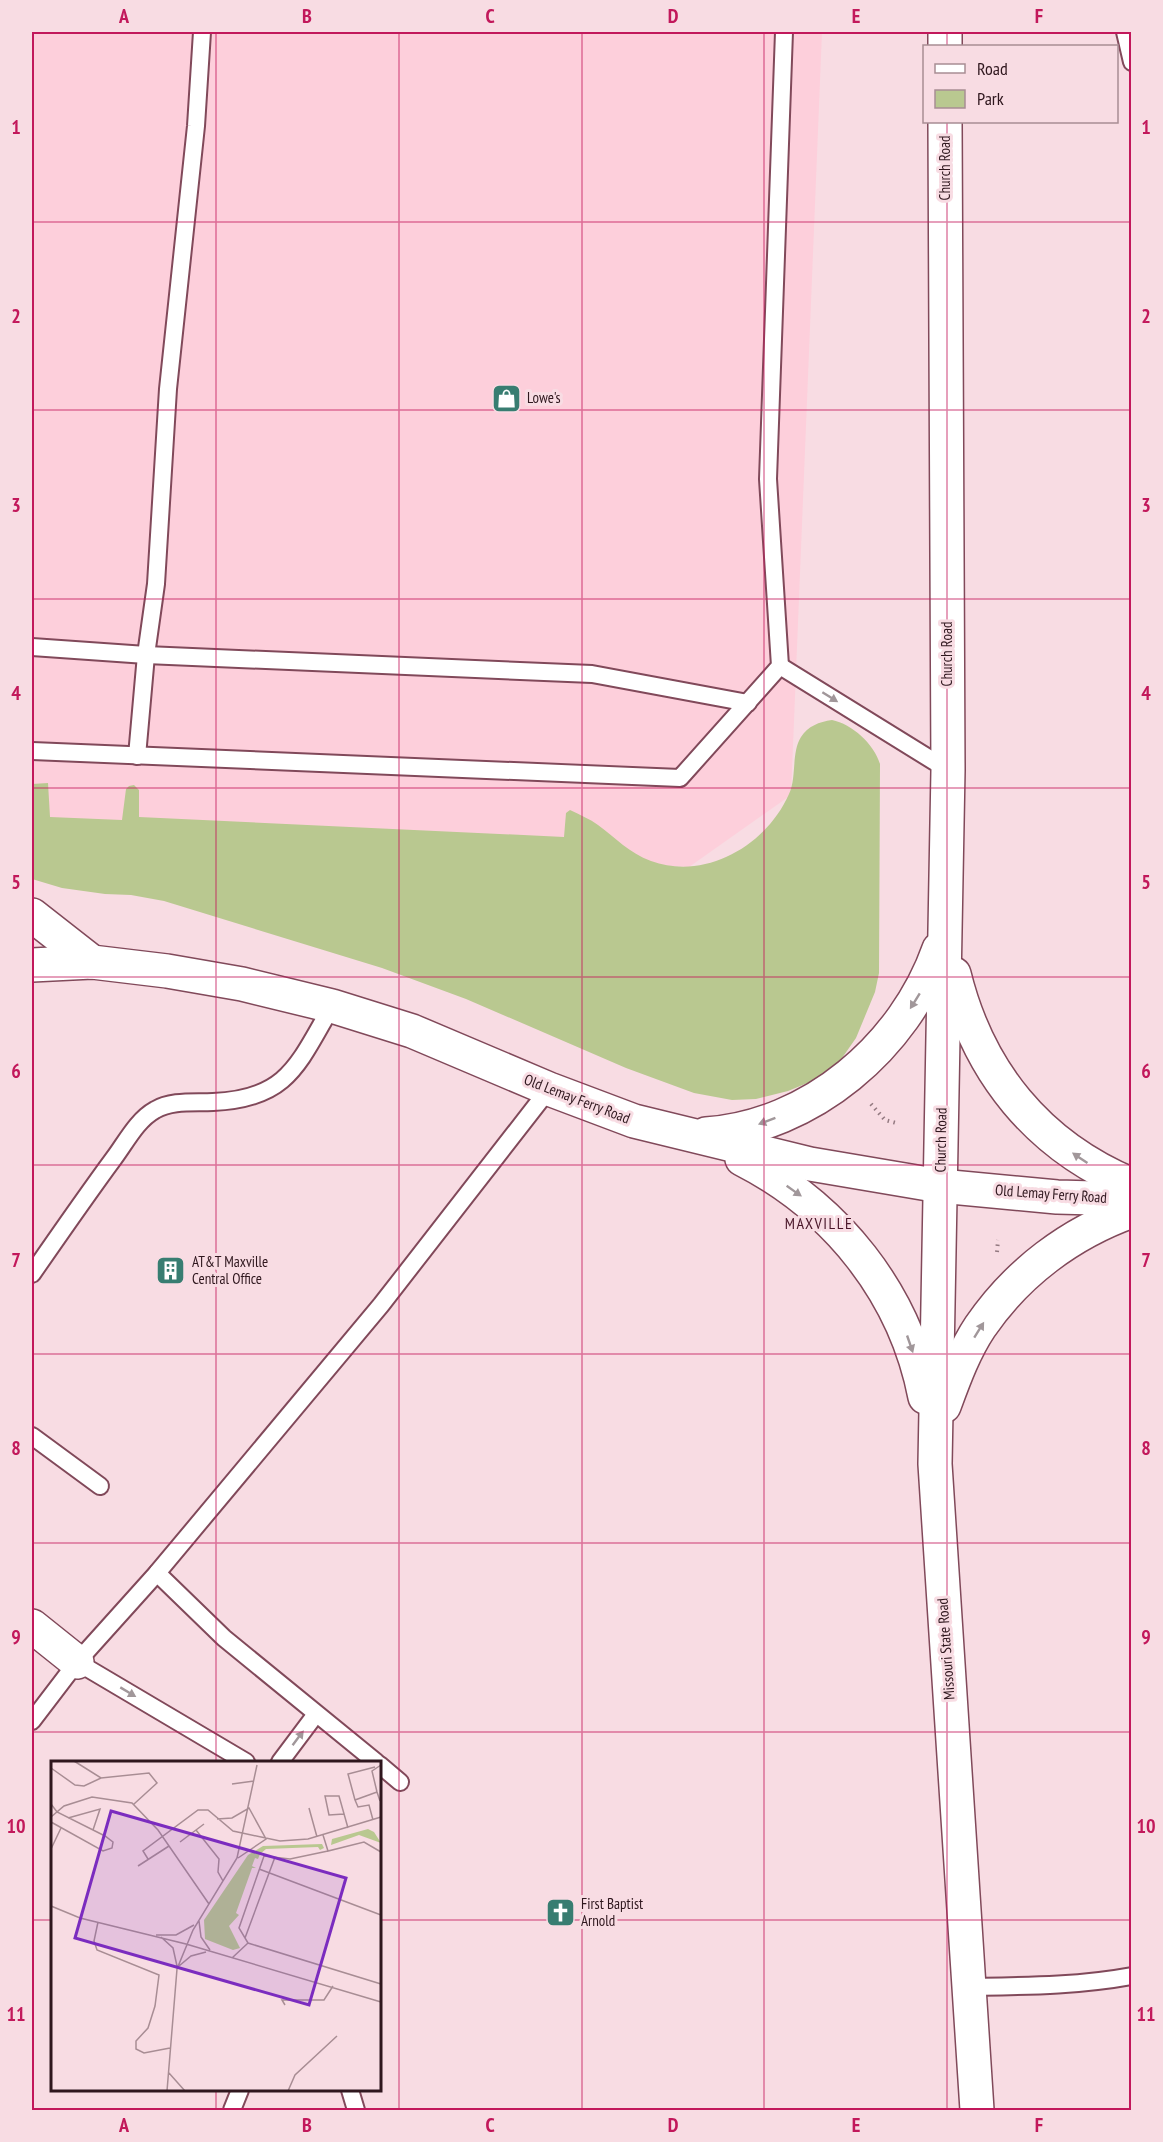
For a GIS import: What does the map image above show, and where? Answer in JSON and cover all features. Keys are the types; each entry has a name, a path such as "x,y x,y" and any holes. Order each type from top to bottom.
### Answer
{"main road":[{"name":"Church Road","path":"940,1186 948,771 945,123"},
{"path":"32,915 92,962"},
{"path":"687,1136 722,1133 756,1125 790,1112 847,1078 900,1024 920,994 946,928"},
{"path":"946,928 953,974 971,1029 1006,1089 1028,1115 1054,1139 1082,1160 1131,1185"},
{"name":"Old Lemay Ferry Road","path":"32,965 92,962 167,971 242,984 332,1006 412,1031 549,1089 634,1121 687,1136 810,1164 940,1186 1057,1197 1131,1199"},
{"path":"687,1136 728,1152 767,1172 803,1197 836,1226 864,1259 888,1296 907,1336 921,1378 930,1420 935,1464"},
{"name":"Missouri State Road","path":"940,1186 935,1464 976,2110"},
{"path":"935,1464 941,1416 957,1371 979,1328 1009,1290 1045,1257 1086,1230 1131,1211"},
{"path":"32,1626 77,1662"}],"lane":[{"path":"137,756 146,655 156,584 168,389 196,126 202,32"},
{"path":"32,751 680,778 780,666 768,479 784,32"},
{"path":"1125,32 1131,62"},
{"path":"32,647 146,655 592,674 748,703"},
{"path":"780,666 948,771"},
{"path":"32,1274 85,1197 144,1118 167,1105 234,1101 261,1094 275,1086 295,1069 332,1006"},
{"path":"32,1721 77,1662 157,1573 381,1305 549,1089"},
{"path":"32,1436 100,1486"},
{"path":"157,1573 224,1638 374,1761"},
{"path":"77,1662 244,1761"},
{"path":"281,1761 316,1714"},
{"path":"381,1766 400,1782"},
{"path":"969,1987 1044,1986 1131,1976"},
{"path":"232,2110 240,2091"},
{"path":"350,2091 356,2110"}],"path":[{"path":"867,1101 885,1120 896,1123"}],"shaded area":[{"path":"32,32 822,32 791,795 689,867 50,838 32,824"}],"green space":[{"path":"832,720 840,722 861,736 873,749 880,764 879,973 875,992 856,1038 842,1058 822,1077 788,1091 756,1099 732,1100 694,1093 626,1068 466,999 382,968 164,901 62,888 32,879 32,784 48,783 50,817 122,820 126,789 134,785 139,790 139,817 564,837 566,813 570,810 595,823 643,858 671,866 692,866 712,862 732,854 765,829 779,813 789,794 796,750 801,737 814,725"}],"place":[{"name":"Lowe's","path":"506,398"},
{"name":"AT&T Maxville Central Office","path":"171,1271"},
{"name":"First Baptist Arnold","path":"560,1913"}],"district":[{"name":"MAXVILLE","path":"819,1223"}]}
